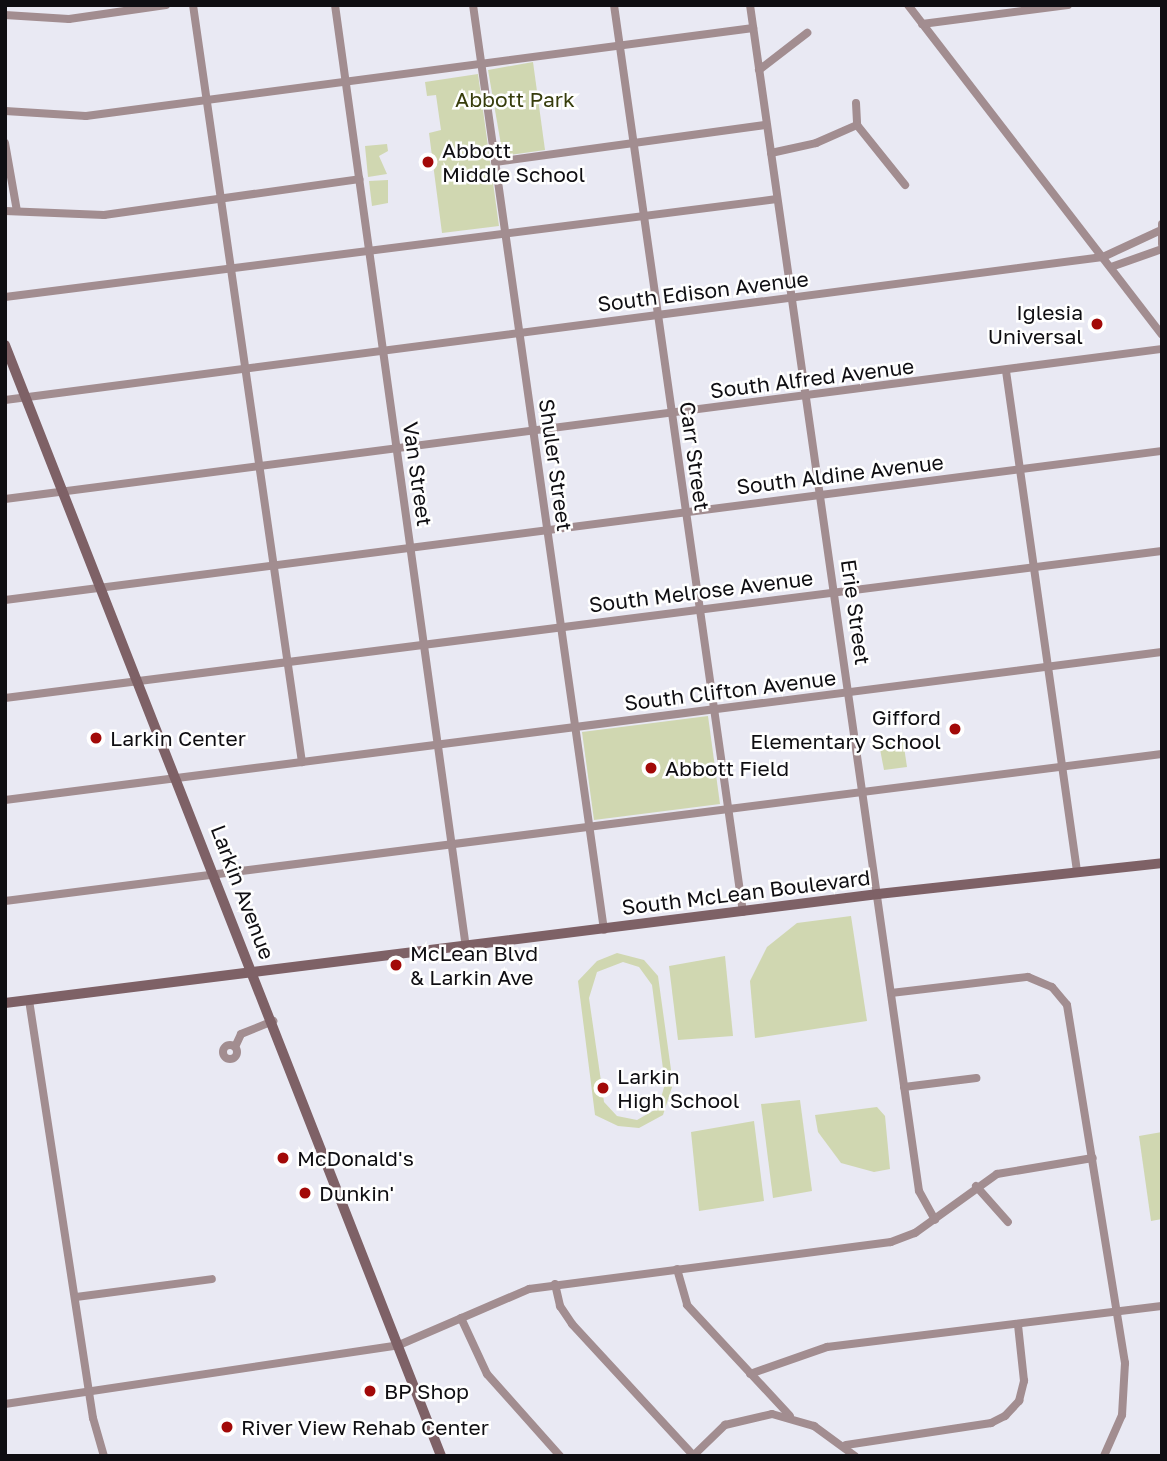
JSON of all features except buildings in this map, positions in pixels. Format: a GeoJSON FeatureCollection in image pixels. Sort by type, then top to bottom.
{"type":"FeatureCollection","features":[{"type":"Feature","properties":{"kind":"main road","name":"Larkin Avenue"},"geometry":{"type":"LineString","coordinates":[[5,345],[216,873],[440,1456]]}},
{"type":"Feature","properties":{"kind":"main road","name":"South McLean Boulevard"},"geometry":{"type":"LineString","coordinates":[[5,1003],[467,948],[877,894],[1162,863]]}},
{"type":"Feature","properties":{"kind":"street"},"geometry":{"type":"LineString","coordinates":[[5,15],[69,19],[166,5]]}},
{"type":"Feature","properties":{"kind":"street"},"geometry":{"type":"LineString","coordinates":[[193,5],[302,762]]}},
{"type":"Feature","properties":{"kind":"street","name":"Van Street"},"geometry":{"type":"LineString","coordinates":[[335,5],[467,948]]}},
{"type":"Feature","properties":{"kind":"street","name":"Shuler Street"},"geometry":{"type":"LineString","coordinates":[[473,5],[604,930]]}},
{"type":"Feature","properties":{"kind":"street","name":"Carr Street"},"geometry":{"type":"LineString","coordinates":[[614,5],[743,912]]}},
{"type":"Feature","properties":{"kind":"street","name":"Erie Street"},"geometry":{"type":"LineString","coordinates":[[750,5],[822,493],[919,1191],[935,1220]]}},
{"type":"Feature","properties":{"kind":"street"},"geometry":{"type":"LineString","coordinates":[[908,5],[1162,335]]}},
{"type":"Feature","properties":{"kind":"street"},"geometry":{"type":"LineString","coordinates":[[922,24],[1068,5]]}},
{"type":"Feature","properties":{"kind":"street"},"geometry":{"type":"LineString","coordinates":[[5,111],[86,116],[753,28]]}},
{"type":"Feature","properties":{"kind":"street"},"geometry":{"type":"LineString","coordinates":[[759,70],[807,33]]}},
{"type":"Feature","properties":{"kind":"street"},"geometry":{"type":"LineString","coordinates":[[856,103],[857,125],[905,185]]}},
{"type":"Feature","properties":{"kind":"street"},"geometry":{"type":"LineString","coordinates":[[495,162],[766,125]]}},
{"type":"Feature","properties":{"kind":"street"},"geometry":{"type":"LineString","coordinates":[[771,153],[816,143],[857,125]]}},
{"type":"Feature","properties":{"kind":"street"},"geometry":{"type":"LineString","coordinates":[[5,143],[17,211]]}},
{"type":"Feature","properties":{"kind":"street"},"geometry":{"type":"LineString","coordinates":[[5,211],[95,215],[359,179]]}},
{"type":"Feature","properties":{"kind":"street"},"geometry":{"type":"LineString","coordinates":[[5,297],[777,200]]}},
{"type":"Feature","properties":{"kind":"street","name":"South Edison Avenue"},"geometry":{"type":"LineString","coordinates":[[5,400],[1103,257],[1161,227],[1161,245],[1111,267]]}},
{"type":"Feature","properties":{"kind":"street","name":"South Alfred Avenue"},"geometry":{"type":"LineString","coordinates":[[5,499],[1162,349]]}},
{"type":"Feature","properties":{"kind":"street"},"geometry":{"type":"LineString","coordinates":[[1006,371],[1077,871]]}},
{"type":"Feature","properties":{"kind":"street","name":"South Aldine Avenue"},"geometry":{"type":"LineString","coordinates":[[5,600],[1162,451]]}},
{"type":"Feature","properties":{"kind":"street","name":"South Melrose Avenue"},"geometry":{"type":"LineString","coordinates":[[5,698],[1162,551]]}},
{"type":"Feature","properties":{"kind":"street","name":"South Clifton Avenue"},"geometry":{"type":"LineString","coordinates":[[5,800],[1162,652]]}},
{"type":"Feature","properties":{"kind":"street"},"geometry":{"type":"LineString","coordinates":[[5,901],[1162,754]]}},
{"type":"Feature","properties":{"kind":"street"},"geometry":{"type":"LineString","coordinates":[[891,993],[1028,977],[1061,994],[1074,1033],[1125,1363],[1124,1404],[1104,1456]]}},
{"type":"Feature","properties":{"kind":"street"},"geometry":{"type":"LineString","coordinates":[[29,1000],[90,1392],[104,1456]]}},
{"type":"Feature","properties":{"kind":"street"},"geometry":{"type":"LineString","coordinates":[[235,1047],[241,1034],[273,1021]]}},
{"type":"Feature","properties":{"kind":"street"},"geometry":{"type":"LineString","coordinates":[[904,1087],[976,1078]]}},
{"type":"Feature","properties":{"kind":"street"},"geometry":{"type":"LineString","coordinates":[[5,1404],[399,1345],[513,1293],[555,1284],[891,1242],[935,1220],[976,1186],[1008,1171],[1093,1158]]}},
{"type":"Feature","properties":{"kind":"street"},"geometry":{"type":"LineString","coordinates":[[976,1186],[1008,1222]]}},
{"type":"Feature","properties":{"kind":"street"},"geometry":{"type":"LineString","coordinates":[[677,1269],[687,1305],[750,1374],[790,1416],[846,1446],[855,1456]]}},
{"type":"Feature","properties":{"kind":"street"},"geometry":{"type":"LineString","coordinates":[[75,1297],[212,1279]]}},
{"type":"Feature","properties":{"kind":"street"},"geometry":{"type":"LineString","coordinates":[[555,1284],[560,1306],[572,1324],[693,1455],[709,1436],[734,1422],[766,1414],[790,1416]]}},
{"type":"Feature","properties":{"kind":"street"},"geometry":{"type":"LineString","coordinates":[[750,1374],[827,1347],[1162,1306]]}},
{"type":"Feature","properties":{"kind":"street"},"geometry":{"type":"LineString","coordinates":[[461,1318],[487,1374],[559,1456]]}},
{"type":"Feature","properties":{"kind":"street"},"geometry":{"type":"LineString","coordinates":[[846,1446],[991,1423],[1005,1416],[1019,1401],[1024,1381],[1018,1325]]}},
{"type":"Feature","properties":{"kind":"green space","name":"Abbott Park"},"geometry":{"type":"Polygon","coordinates":[[[533,62],[545,150],[503,156],[488,70],[533,62]]]}},
{"type":"Feature","properties":{"kind":"green space"},"geometry":{"type":"Polygon","coordinates":[[[478,74],[499,226],[442,233],[429,133],[441,130],[436,95],[427,96],[425,82],[478,74]]]}},
{"type":"Feature","properties":{"kind":"green space"},"geometry":{"type":"Polygon","coordinates":[[[387,144],[388,151],[379,156],[387,174],[368,177],[365,146],[387,144]]]}},
{"type":"Feature","properties":{"kind":"green space"},"geometry":{"type":"Polygon","coordinates":[[[388,180],[388,203],[372,206],[369,181],[388,180]]]}},
{"type":"Feature","properties":{"kind":"green space","name":"Abbott Field"},"geometry":{"type":"Polygon","coordinates":[[[708,716],[720,804],[594,820],[582,732],[708,716]]]}},
{"type":"Feature","properties":{"kind":"green space"},"geometry":{"type":"Polygon","coordinates":[[[903,740],[907,767],[884,770],[879,744],[903,740]]]}},
{"type":"Feature","properties":{"kind":"green space"},"geometry":{"type":"Polygon","coordinates":[[[851,916],[867,1021],[755,1038],[750,981],[767,947],[797,923],[851,916]]]}},
{"type":"Feature","properties":{"kind":"green space"},"geometry":{"type":"Polygon","coordinates":[[[617,953],[644,960],[658,976],[673,1084],[663,1115],[639,1128],[618,1126],[595,1115],[578,981],[597,961],[617,953]],[[623,962],[597,972],[589,998],[604,1102],[617,1116],[637,1120],[658,1108],[665,1084],[652,985],[639,967],[623,962]]]}},
{"type":"Feature","properties":{"kind":"green space"},"geometry":{"type":"Polygon","coordinates":[[[725,956],[733,1036],[678,1040],[669,966],[725,956]]]}},
{"type":"Feature","properties":{"kind":"green space"},"geometry":{"type":"Polygon","coordinates":[[[800,1100],[812,1191],[773,1198],[761,1104],[800,1100]]]}},
{"type":"Feature","properties":{"kind":"green space"},"geometry":{"type":"Polygon","coordinates":[[[877,1107],[885,1116],[890,1169],[874,1172],[841,1163],[818,1132],[815,1115],[877,1107]]]}},
{"type":"Feature","properties":{"kind":"green space"},"geometry":{"type":"Polygon","coordinates":[[[754,1121],[764,1201],[699,1211],[691,1132],[754,1121]]]}},
{"type":"Feature","properties":{"kind":"green space"},"geometry":{"type":"Polygon","coordinates":[[[1162,1132],[1162,1219],[1151,1221],[1139,1136],[1162,1132]]]}},
{"type":"Feature","properties":{"kind":"place","name":"Abbott Middle School"},"geometry":{"type":"Point","coordinates":[428,162]}},
{"type":"Feature","properties":{"kind":"place","name":"Iglesia Universal"},"geometry":{"type":"Point","coordinates":[1097,324]}},
{"type":"Feature","properties":{"kind":"place","name":"Gifford Elementary School"},"geometry":{"type":"Point","coordinates":[955,729]}},
{"type":"Feature","properties":{"kind":"place","name":"Larkin Center"},"geometry":{"type":"Point","coordinates":[96,738]}},
{"type":"Feature","properties":{"kind":"place","name":"Abbott Field"},"geometry":{"type":"Point","coordinates":[651,768]}},
{"type":"Feature","properties":{"kind":"place","name":"McLean Blvd & Larkin Ave"},"geometry":{"type":"Point","coordinates":[396,965]}},
{"type":"Feature","properties":{"kind":"place","name":"Larkin High School"},"geometry":{"type":"Point","coordinates":[603,1088]}},
{"type":"Feature","properties":{"kind":"place","name":"McDonald's"},"geometry":{"type":"Point","coordinates":[283,1158]}},
{"type":"Feature","properties":{"kind":"place","name":"Dunkin'"},"geometry":{"type":"Point","coordinates":[305,1193]}},
{"type":"Feature","properties":{"kind":"place","name":"BP Shop"},"geometry":{"type":"Point","coordinates":[370,1391]}},
{"type":"Feature","properties":{"kind":"place","name":"River View Rehab Center"},"geometry":{"type":"Point","coordinates":[227,1427]}}]}
